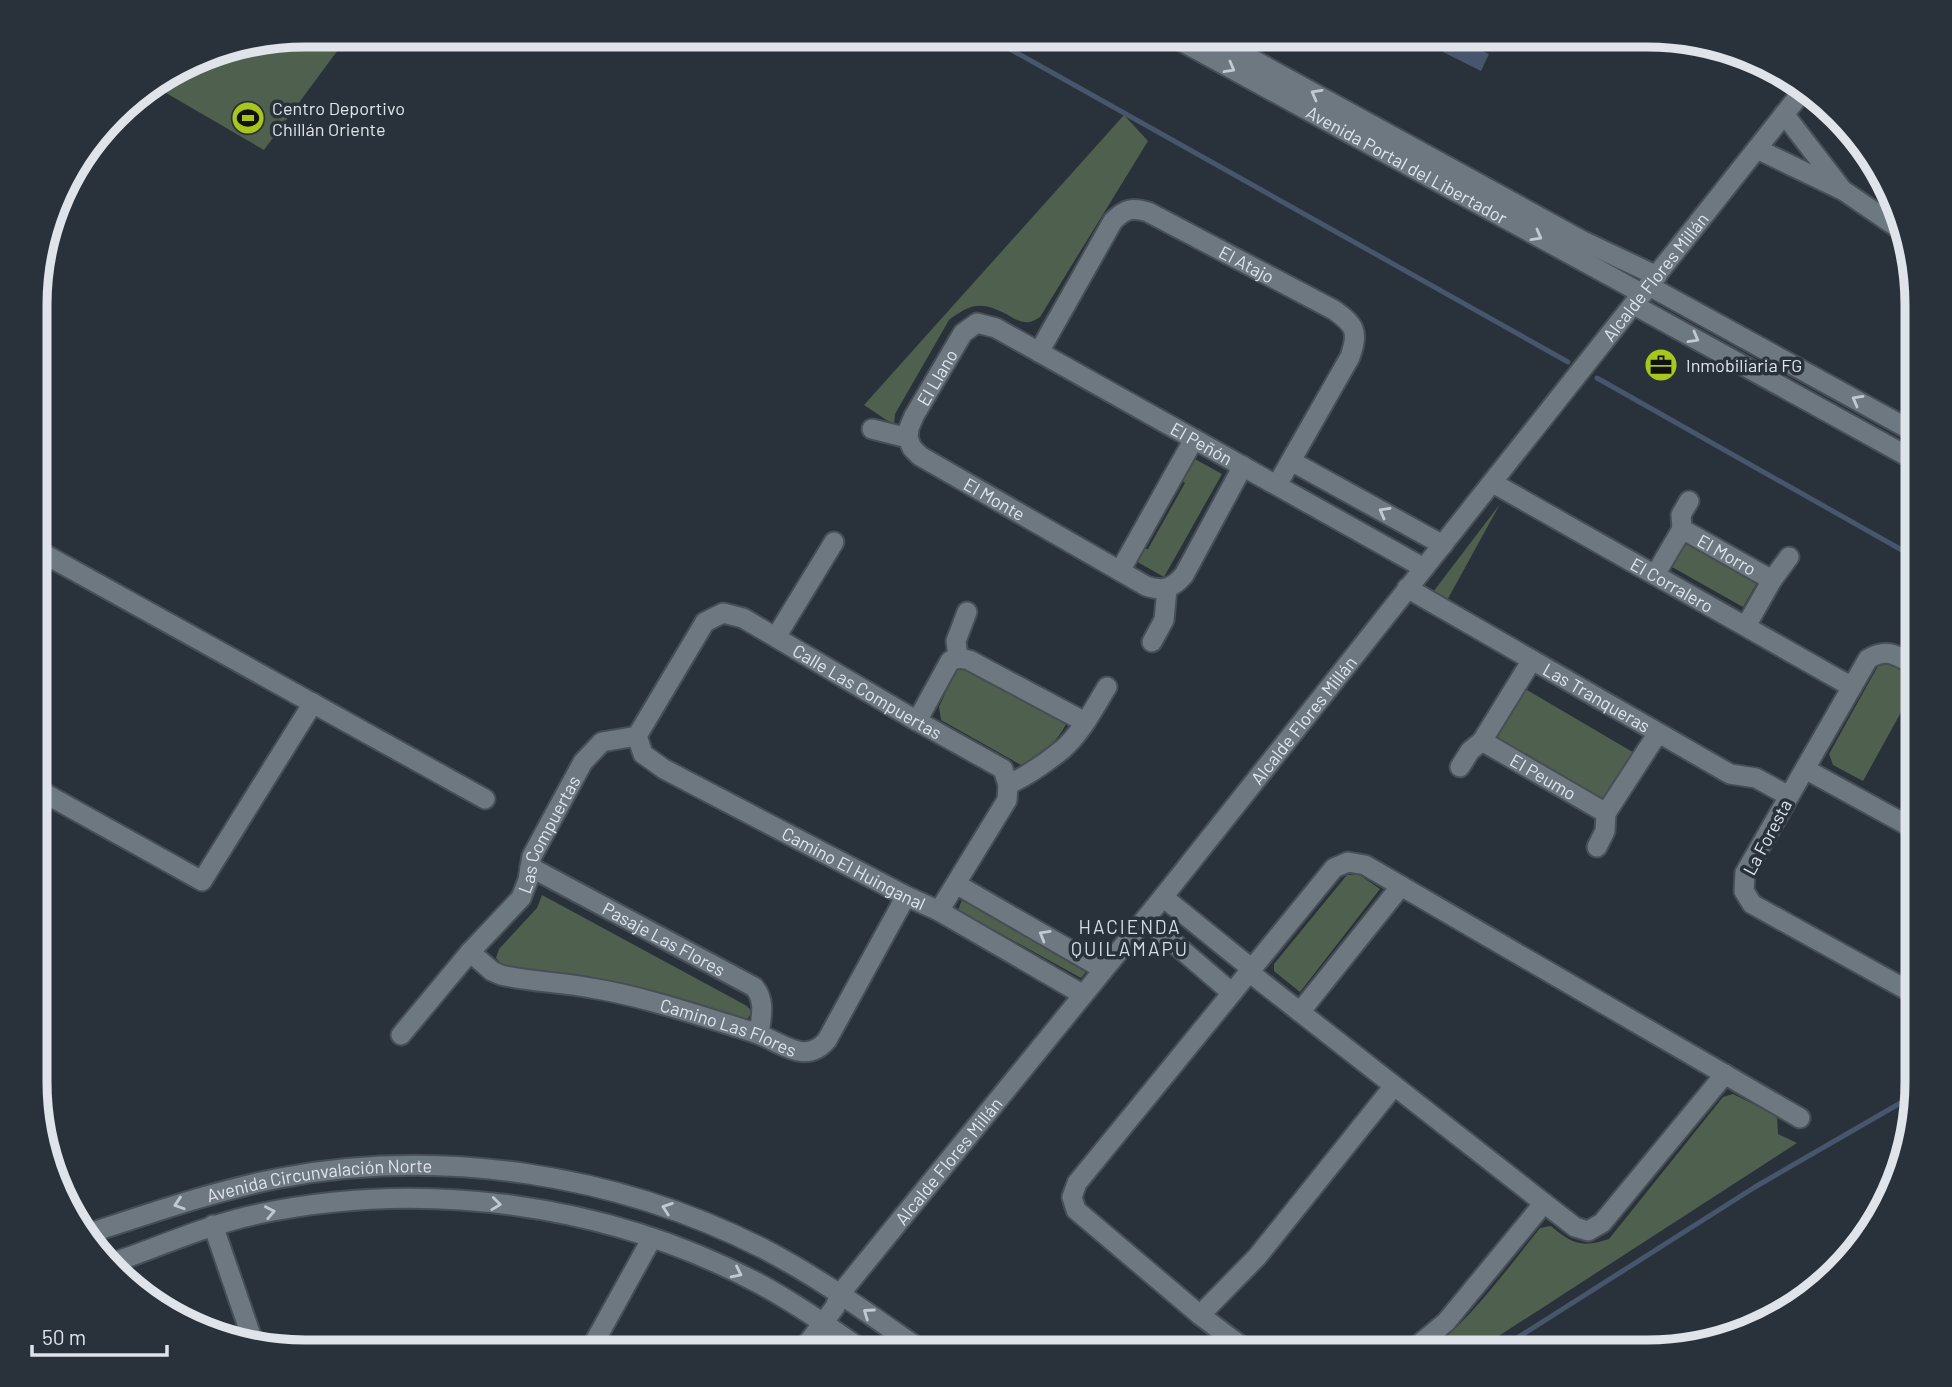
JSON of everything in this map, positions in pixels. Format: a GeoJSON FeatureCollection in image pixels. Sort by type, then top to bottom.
{"type":"FeatureCollection","features":[{"type":"Feature","properties":{"kind":"street","name":"Avenida Portal del Libertador"},"geometry":{"type":"LineString","coordinates":[[1192,47],[1905,427]]}},
{"type":"Feature","properties":{"kind":"street","name":"Avenida Portal del Libertador"},"geometry":{"type":"LineString","coordinates":[[1230,47],[1583,241],[1646,290],[1905,454]]}},
{"type":"Feature","properties":{"kind":"street","name":"Alcalde Flores Millán"},"geometry":{"type":"LineString","coordinates":[[811,1340],[835,1307],[840,1294],[1146,919],[1798,97]]}},
{"type":"Feature","properties":{"kind":"street"},"geometry":{"type":"LineString","coordinates":[[1784,114],[1844,191]]}},
{"type":"Feature","properties":{"kind":"street"},"geometry":{"type":"LineString","coordinates":[[1757,149],[1844,191],[1891,223]]}},
{"type":"Feature","properties":{"kind":"street","name":"El Atajo"},"geometry":{"type":"LineString","coordinates":[[1039,352],[1113,221],[1128,209],[1137,208],[1148,212],[1334,310],[1347,320],[1355,331],[1355,344],[1277,485]]}},
{"type":"Feature","properties":{"kind":"street","name":"El Peñón"},"geometry":{"type":"LineString","coordinates":[[977,323],[996,328],[1424,568]]}},
{"type":"Feature","properties":{"kind":"street","name":"El Llano"},"geometry":{"type":"LineString","coordinates":[[908,438],[914,416],[963,333],[977,323]]}},
{"type":"Feature","properties":{"kind":"street"},"geometry":{"type":"LineString","coordinates":[[872,429],[908,438]]}},
{"type":"Feature","properties":{"kind":"street","name":"El Monte"},"geometry":{"type":"LineString","coordinates":[[908,438],[912,448],[920,456],[1146,586],[1167,589]]}},
{"type":"Feature","properties":{"kind":"street"},"geometry":{"type":"LineString","coordinates":[[1120,571],[1194,439]]}},
{"type":"Feature","properties":{"kind":"street"},"geometry":{"type":"LineString","coordinates":[[1292,461],[1443,545]]}},
{"type":"Feature","properties":{"kind":"street"},"geometry":{"type":"LineString","coordinates":[[1152,642],[1164,620],[1167,589],[1184,575],[1242,466]]}},
{"type":"Feature","properties":{"kind":"street","name":"El Corralero"},"geometry":{"type":"LineString","coordinates":[[1493,483],[1852,687]]}},
{"type":"Feature","properties":{"kind":"street","name":"El Morro"},"geometry":{"type":"LineString","coordinates":[[1655,575],[1682,529],[1681,515],[1689,502]]}},
{"type":"Feature","properties":{"kind":"street","name":"El Morro"},"geometry":{"type":"LineString","coordinates":[[1682,529],[1772,580]]}},
{"type":"Feature","properties":{"kind":"street"},"geometry":{"type":"LineString","coordinates":[[776,637],[834,542]]}},
{"type":"Feature","properties":{"kind":"street"},"geometry":{"type":"LineString","coordinates":[[47,556],[485,799]]}},
{"type":"Feature","properties":{"kind":"street","name":"El Morro"},"geometry":{"type":"LineString","coordinates":[[1746,626],[1772,580],[1789,557]]}},
{"type":"Feature","properties":{"kind":"street","name":"Las Tranqueras"},"geometry":{"type":"LineString","coordinates":[[1407,588],[1730,775],[1756,778],[1789,796]]}},
{"type":"Feature","properties":{"kind":"street"},"geometry":{"type":"LineString","coordinates":[[958,658],[957,641],[967,612]]}},
{"type":"Feature","properties":{"kind":"street","name":"Calle Las Compuertas"},"geometry":{"type":"LineString","coordinates":[[637,736],[705,622],[723,613],[743,618],[1003,769],[1009,785]]}},
{"type":"Feature","properties":{"kind":"street","name":"La Foresta"},"geometry":{"type":"LineString","coordinates":[[1905,660],[1893,653],[1881,652],[1868,659],[1745,873],[1744,891],[1752,904],[1905,989]]}},
{"type":"Feature","properties":{"kind":"street"},"geometry":{"type":"LineString","coordinates":[[917,721],[950,661],[958,658],[969,660],[1085,722]]}},
{"type":"Feature","properties":{"kind":"street"},"geometry":{"type":"LineString","coordinates":[[1460,767],[1470,751],[1482,741],[1532,660]]}},
{"type":"Feature","properties":{"kind":"street"},"geometry":{"type":"LineString","coordinates":[[939,911],[1007,800],[1009,785],[1028,775],[1064,748],[1085,722],[1107,687]]}},
{"type":"Feature","properties":{"kind":"street"},"geometry":{"type":"LineString","coordinates":[[47,795],[202,881],[313,703]]}},
{"type":"Feature","properties":{"kind":"street"},"geometry":{"type":"LineString","coordinates":[[1597,847],[1605,831],[1606,813],[1658,733]]}},
{"type":"Feature","properties":{"kind":"street","name":"Las Compuertas"},"geometry":{"type":"LineString","coordinates":[[401,1035],[470,952],[521,898],[526,888],[532,856],[583,762],[602,742],[637,736]]}},
{"type":"Feature","properties":{"kind":"street","name":"Camino El Huinganal"},"geometry":{"type":"LineString","coordinates":[[637,736],[643,754],[664,769],[939,911],[1082,995]]}},
{"type":"Feature","properties":{"kind":"street","name":"El Peumo"},"geometry":{"type":"LineString","coordinates":[[1482,741],[1606,813]]}},
{"type":"Feature","properties":{"kind":"street"},"geometry":{"type":"LineString","coordinates":[[1805,769],[1905,824]]}},
{"type":"Feature","properties":{"kind":"street"},"geometry":{"type":"LineString","coordinates":[[1233,1340],[1076,1210],[1072,1197],[1077,1183],[1334,868],[1348,862],[1365,865],[1800,1118]]}},
{"type":"Feature","properties":{"kind":"street","name":"Pasaje Las Flores"},"geometry":{"type":"LineString","coordinates":[[530,867],[754,987],[760,993],[762,1002],[759,1034]]}},
{"type":"Feature","properties":{"kind":"street"},"geometry":{"type":"LineString","coordinates":[[956,884],[1103,969]]}},
{"type":"Feature","properties":{"kind":"street"},"geometry":{"type":"LineString","coordinates":[[1300,1012],[1401,886]]}},
{"type":"Feature","properties":{"kind":"street","name":"Camino Las Flores"},"geometry":{"type":"LineString","coordinates":[[470,952],[492,971],[501,975],[593,988],[641,999],[759,1034],[797,1051],[814,1051],[822,1047],[827,1040],[906,896]]}},
{"type":"Feature","properties":{"kind":"street"},"geometry":{"type":"LineString","coordinates":[[1163,897],[1300,1012],[1575,1227],[1588,1231],[1602,1223],[1724,1074]]}},
{"type":"Feature","properties":{"kind":"street"},"geometry":{"type":"LineString","coordinates":[[1146,919],[1232,993]]}},
{"type":"Feature","properties":{"kind":"street"},"geometry":{"type":"LineString","coordinates":[[1200,1315],[1257,1257],[1394,1086]]}},
{"type":"Feature","properties":{"kind":"street","name":"Avenida Circunvalación Norte"},"geometry":{"type":"LineString","coordinates":[[95,1231],[236,1187],[327,1171],[396,1166],[510,1171],[555,1178],[683,1213],[764,1249],[840,1294],[907,1340]]}},
{"type":"Feature","properties":{"kind":"street"},"geometry":{"type":"LineString","coordinates":[[555,1178],[561,1192],[557,1214]]}},
{"type":"Feature","properties":{"kind":"street","name":"Avenida Circunvalación Norte"},"geometry":{"type":"LineString","coordinates":[[119,1260],[213,1225],[298,1206],[385,1198],[472,1201],[514,1206],[620,1228],[688,1251],[758,1283],[847,1340]]}},
{"type":"Feature","properties":{"kind":"street"},"geometry":{"type":"LineString","coordinates":[[1424,1340],[1446,1322],[1544,1203]]}},
{"type":"Feature","properties":{"kind":"street"},"geometry":{"type":"LineString","coordinates":[[213,1225],[251,1334]]}},
{"type":"Feature","properties":{"kind":"street"},"geometry":{"type":"LineString","coordinates":[[596,1340],[652,1238]]}},
{"type":"Feature","properties":{"kind":"green space","name":"Centro Deportivo Chillán Oriente"},"geometry":{"type":"Polygon","coordinates":[[[340,47],[264,150],[162,91],[207,67],[255,52],[340,47]]]}},
{"type":"Feature","properties":{"kind":"green space"},"geometry":{"type":"Polygon","coordinates":[[[1124,115],[1148,141],[1040,317],[1024,322],[984,306],[964,310],[949,320],[895,414],[894,425],[864,405],[1124,115]]]}},
{"type":"Feature","properties":{"kind":"green space"},"geometry":{"type":"Polygon","coordinates":[[[1193,458],[1222,474],[1164,577],[1134,560],[1141,549],[1148,549],[1185,483],[1181,480],[1193,458]]]}},
{"type":"Feature","properties":{"kind":"green space"},"geometry":{"type":"Polygon","coordinates":[[[1500,504],[1445,604],[1430,596],[1500,504]]]}},
{"type":"Feature","properties":{"kind":"green space"},"geometry":{"type":"Polygon","coordinates":[[[1687,541],[1758,581],[1743,607],[1672,567],[1687,541]]]}},
{"type":"Feature","properties":{"kind":"green space"},"geometry":{"type":"Polygon","coordinates":[[[1890,664],[1905,673],[1905,705],[1863,781],[1833,765],[1829,754],[1878,666],[1890,664]]]}},
{"type":"Feature","properties":{"kind":"green space"},"geometry":{"type":"Polygon","coordinates":[[[956,670],[970,670],[1066,724],[1047,748],[1021,765],[941,720],[939,707],[956,670]]]}},
{"type":"Feature","properties":{"kind":"green space"},"geometry":{"type":"Polygon","coordinates":[[[1520,686],[1636,754],[1605,807],[1489,739],[1520,686]]]}},
{"type":"Feature","properties":{"kind":"green space"},"geometry":{"type":"Polygon","coordinates":[[[1358,874],[1380,889],[1300,992],[1274,971],[1274,964],[1347,875],[1358,874]]]}},
{"type":"Feature","properties":{"kind":"green space"},"geometry":{"type":"Polygon","coordinates":[[[542,895],[747,1006],[752,1012],[746,1021],[502,965],[496,958],[499,949],[537,908],[542,895]]]}},
{"type":"Feature","properties":{"kind":"green space"},"geometry":{"type":"Polygon","coordinates":[[[962,900],[1086,972],[1081,978],[958,910],[962,900]]]}},
{"type":"Feature","properties":{"kind":"green space"},"geometry":{"type":"Polygon","coordinates":[[[1733,1094],[1777,1116],[1778,1134],[1797,1143],[1493,1340],[1443,1340],[1474,1309],[1540,1228],[1551,1226],[1565,1237],[1584,1244],[1609,1239],[1723,1097],[1733,1094]]]}},
{"type":"Feature","properties":{"kind":"water"},"geometry":{"type":"Polygon","coordinates":[[[1446,47],[1475,47],[1489,54],[1481,71],[1443,52],[1446,47]]]}},
{"type":"Feature","properties":{"kind":"waterway"},"geometry":{"type":"LineString","coordinates":[[1006,47],[1568,362]]}},
{"type":"Feature","properties":{"kind":"waterway"},"geometry":{"type":"LineString","coordinates":[[1597,378],[1905,552]]}},
{"type":"Feature","properties":{"kind":"waterway"},"geometry":{"type":"LineString","coordinates":[[1514,1340],[1755,1187],[1904,1101]]}},
{"type":"Feature","properties":{"kind":"place","name":"Centro Deportivo Chillán Oriente"},"geometry":{"type":"Point","coordinates":[248,118]}},
{"type":"Feature","properties":{"kind":"place","name":"Inmobiliaria FG"},"geometry":{"type":"Point","coordinates":[1661,365]}},
{"type":"Feature","properties":{"kind":"district","name":"HACIENDA QUILAMAPU"},"geometry":{"type":"Point","coordinates":[1130,937]}}]}
